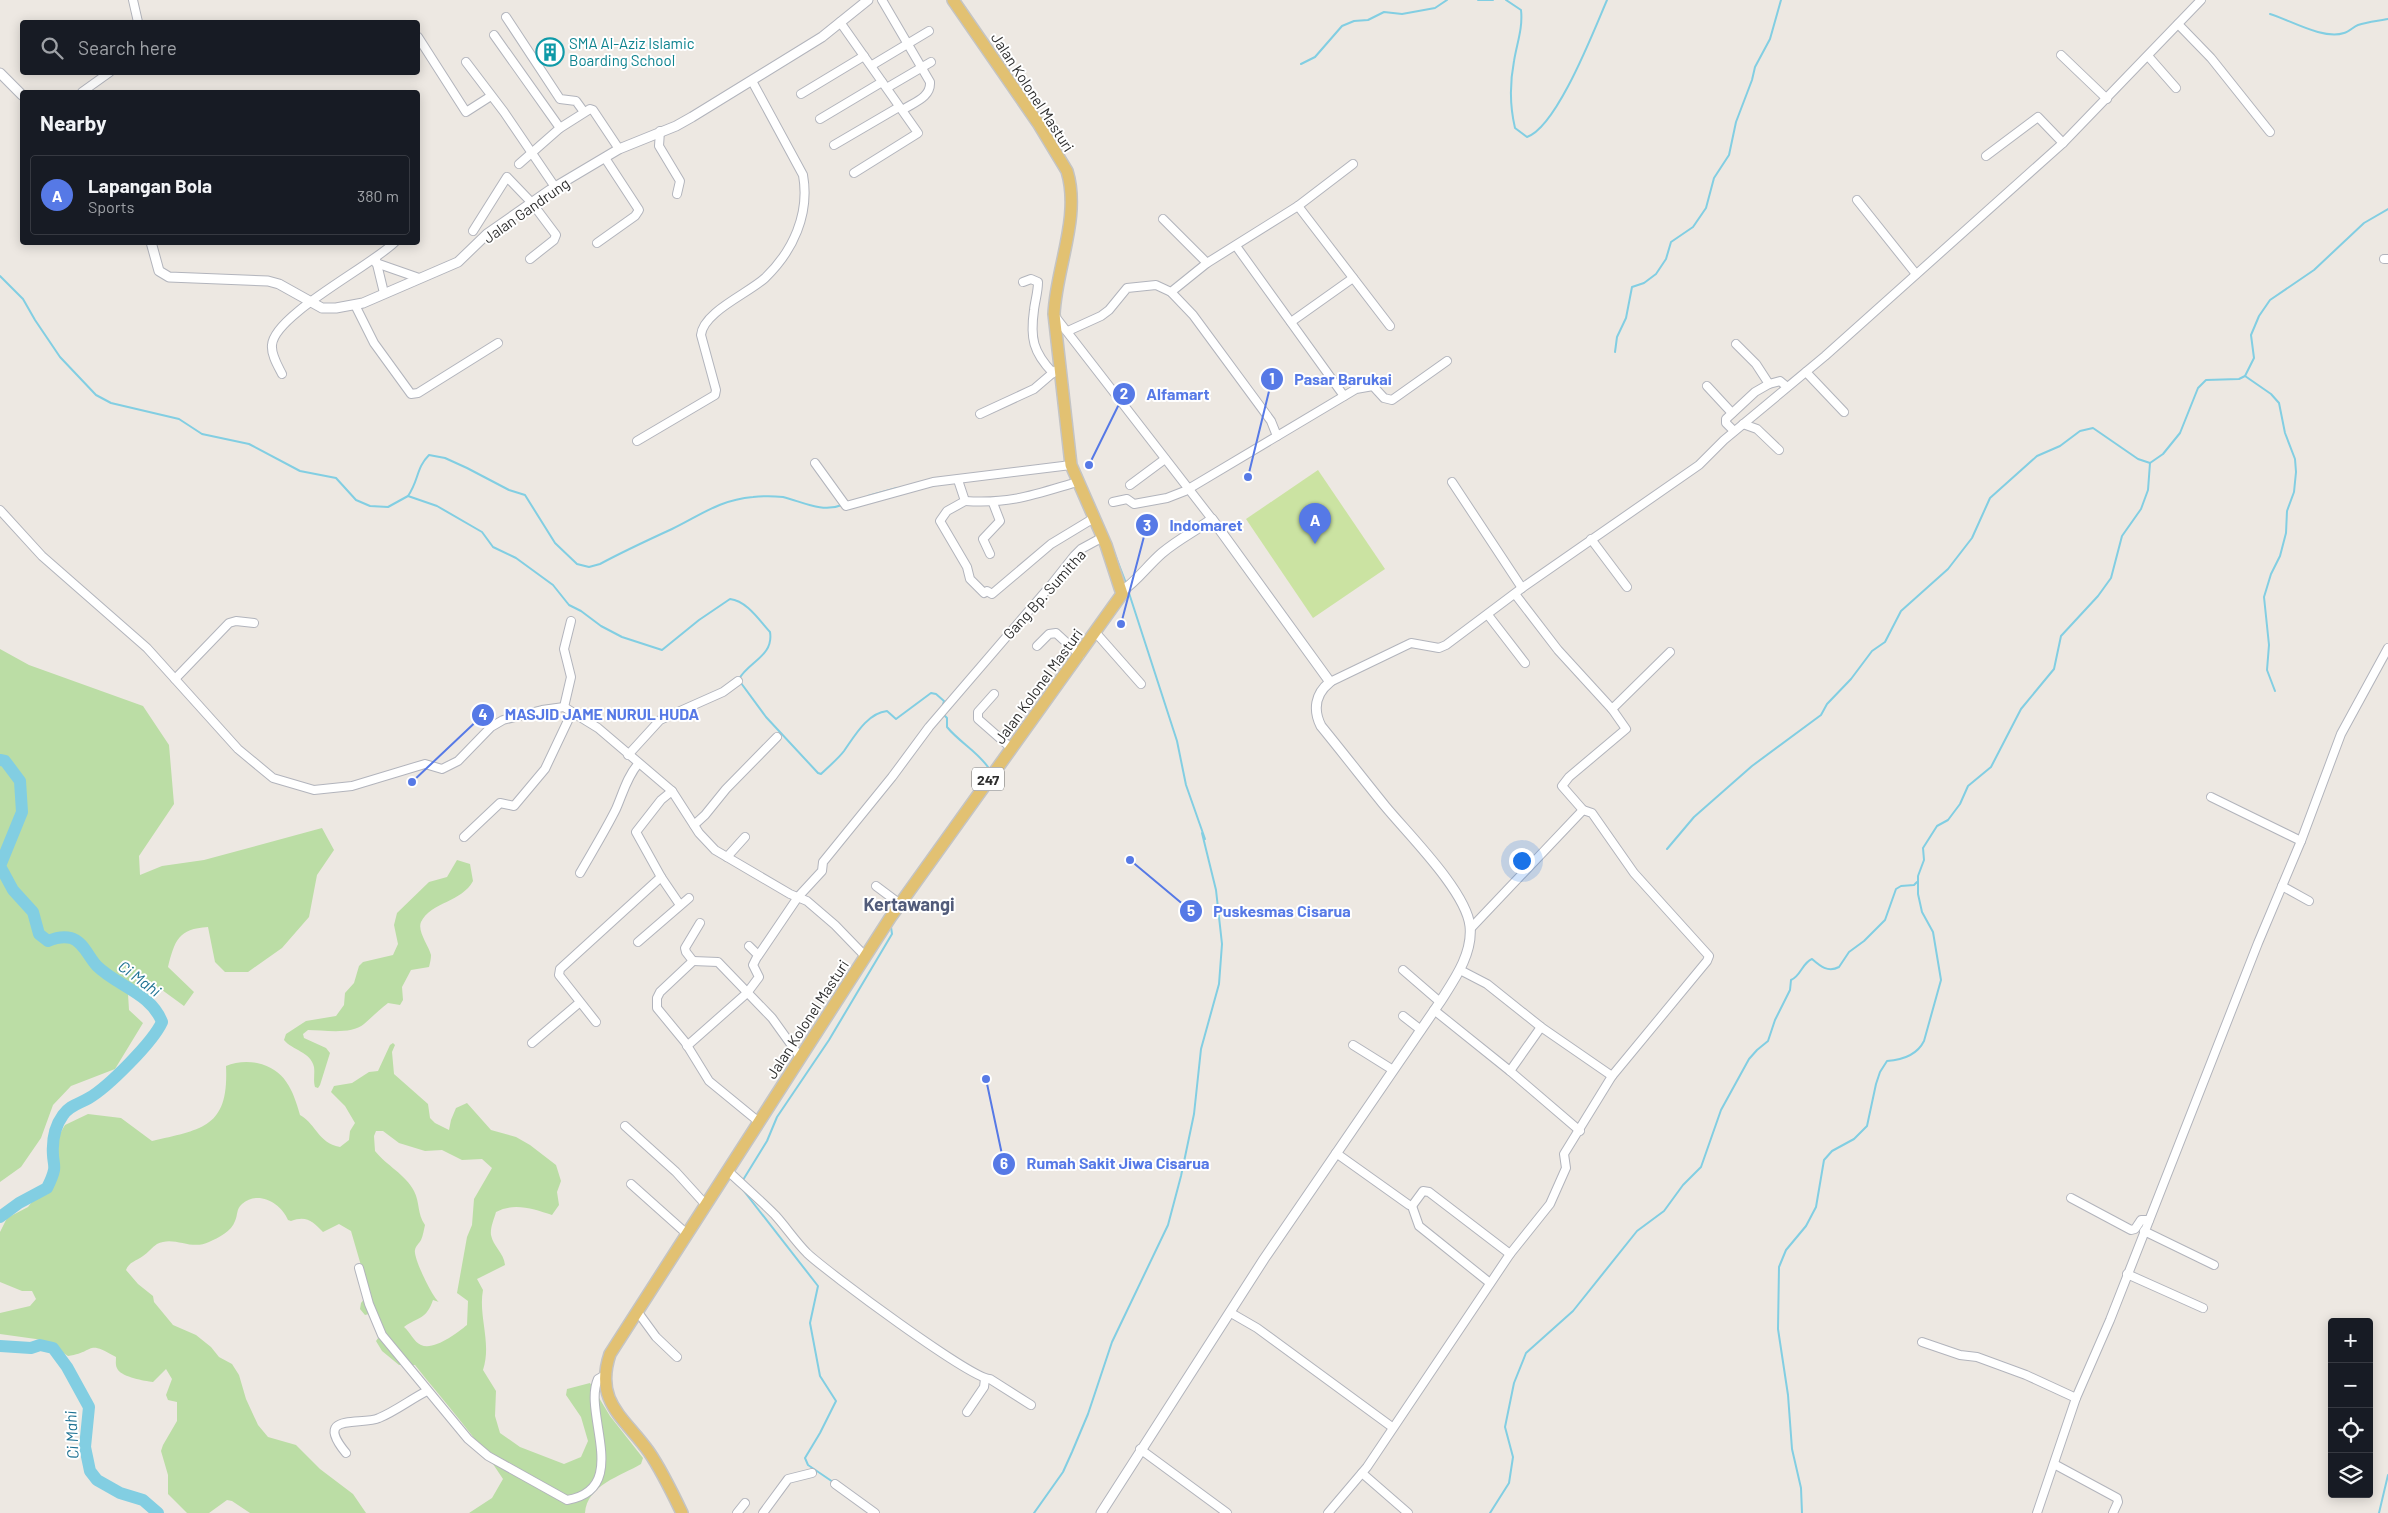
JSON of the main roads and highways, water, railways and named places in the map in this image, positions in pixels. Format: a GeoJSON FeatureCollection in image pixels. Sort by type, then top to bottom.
{"type":"FeatureCollection","features":[{"type":"Feature","properties":{"kind":"main road","name":"Jalan Kolonel Masturi"},"geometry":{"type":"LineString","coordinates":[[682,1513],[664,1474],[648,1450],[614,1411],[607,1396],[605,1375],[610,1354],[900,904],[1126,589],[1071,465],[1056,369],[1055,293],[1072,191],[1067,171],[1038,122],[953,0]]}},
{"type":"Feature","properties":{"kind":"waterway"},"geometry":{"type":"LineString","coordinates":[[1301,64],[1315,57],[1342,26],[1354,21],[1368,20],[1384,12],[1402,14],[1435,8],[1447,0]]}},
{"type":"Feature","properties":{"kind":"waterway"},"geometry":{"type":"LineString","coordinates":[[1478,0],[1493,0]]}},
{"type":"Feature","properties":{"kind":"waterway"},"geometry":{"type":"LineString","coordinates":[[1506,0],[1521,10],[1520,29],[1512,77],[1511,103],[1515,128],[1527,137],[1539,129],[1562,97],[1584,54],[1607,0]]}},
{"type":"Feature","properties":{"kind":"waterway"},"geometry":{"type":"LineString","coordinates":[[1615,352],[1617,337],[1626,318],[1632,287],[1644,283],[1656,274],[1666,259],[1671,242],[1693,227],[1706,208],[1714,178],[1729,155],[1736,122],[1755,67],[1770,39],[1781,0]]}},
{"type":"Feature","properties":{"kind":"waterway"},"geometry":{"type":"LineString","coordinates":[[2270,14],[2326,34],[2346,32],[2361,24],[2388,19]]}},
{"type":"Feature","properties":{"kind":"waterway"},"geometry":{"type":"LineString","coordinates":[[1802,1513],[1801,1488],[1792,1449],[1788,1395],[1778,1329],[1779,1267],[1786,1250],[1806,1226],[1816,1207],[1824,1160],[1832,1151],[1854,1139],[1867,1126],[1876,1084],[1880,1072],[1887,1061],[1908,1056],[1917,1050],[1924,1041],[1941,980],[1933,932],[1922,912],[1918,894],[1918,876],[1924,860],[1923,848],[1937,826],[1948,820],[1960,804],[1968,786],[1991,767],[2021,709],[2054,669],[2061,636],[2098,596],[2111,578],[2122,536],[2141,509],[2148,490],[2150,463],[2163,454],[2180,433],[2198,388],[2206,380],[2239,379],[2245,376],[2254,358],[2251,335],[2259,316],[2270,300],[2314,270],[2364,223],[2388,209]]}},
{"type":"Feature","properties":{"kind":"waterway"},"geometry":{"type":"LineString","coordinates":[[0,276],[23,299],[60,357],[96,395],[111,403],[179,419],[202,434],[249,444],[300,471],[336,478],[356,500],[370,506],[388,507],[408,496],[437,506],[482,532],[493,547],[516,558],[553,585],[569,605],[622,637],[662,650],[699,620],[730,599],[742,603],[770,632],[770,640],[764,653],[739,679]]}},
{"type":"Feature","properties":{"kind":"waterway"},"geometry":{"type":"LineString","coordinates":[[2245,376],[2271,394],[2279,403],[2285,433],[2295,459],[2294,492],[2287,511],[2286,533],[2280,556],[2271,574],[2264,597],[2269,645],[2267,670],[2275,691]]}},
{"type":"Feature","properties":{"kind":"waterway"},"geometry":{"type":"LineString","coordinates":[[1667,849],[1694,817],[1752,766],[1821,715],[1827,704],[1851,679],[1872,651],[1885,642],[1901,611],[1948,569],[1972,538],[1990,498],[2037,456],[2060,446],[2080,431],[2093,428],[2138,459],[2150,463]]}},
{"type":"Feature","properties":{"kind":"waterway"},"geometry":{"type":"LineString","coordinates":[[408,496],[422,465],[429,455],[445,458],[509,490],[525,495],[555,543],[577,564],[589,567],[600,564],[730,501],[772,496],[827,508],[842,505]]}},
{"type":"Feature","properties":{"kind":"waterway"},"geometry":{"type":"LineString","coordinates":[[1079,470],[1083,479]]}},
{"type":"Feature","properties":{"kind":"waterway"},"geometry":{"type":"LineString","coordinates":[[868,496],[897,488]]}},
{"type":"Feature","properties":{"kind":"waterway"},"geometry":{"type":"LineString","coordinates":[[1114,552],[1126,583]]}},
{"type":"Feature","properties":{"kind":"waterway"},"geometry":{"type":"LineString","coordinates":[[1034,1513],[1063,1472],[1088,1414],[1112,1342],[1168,1225],[1194,1114],[1201,1049],[1219,984],[1222,944],[1216,890],[1202,833],[1205,839],[1186,785],[1177,741],[1128,590]]}},
{"type":"Feature","properties":{"kind":"waterway"},"geometry":{"type":"LineString","coordinates":[[741,683],[766,717],[821,774],[842,754],[862,726],[873,716],[887,711],[896,719],[931,693],[936,694],[944,701],[942,708]]}},
{"type":"Feature","properties":{"kind":"waterway"},"geometry":{"type":"LineString","coordinates":[[944,715],[947,718],[947,727],[990,770]]}},
{"type":"Feature","properties":{"kind":"waterway","name":"Ci Mahi"},"geometry":{"type":"LineString","coordinates":[[0,760],[5,761],[20,781],[22,812],[0,866],[13,890],[33,912],[39,934],[48,941],[62,937],[75,940],[105,973],[150,1004],[162,1022],[140,1052],[118,1074],[89,1098],[72,1107],[63,1115],[55,1134],[53,1150],[54,1170],[47,1188],[19,1203],[0,1217]]}},
{"type":"Feature","properties":{"kind":"waterway"},"geometry":{"type":"LineString","coordinates":[[1490,1513],[1509,1483],[1513,1457],[1505,1427],[1514,1383],[1526,1353],[1573,1311],[1637,1231],[1664,1211],[1683,1185],[1701,1167],[1721,1110],[1749,1059],[1768,1041],[1775,1020],[1790,990],[1791,980],[1812,959],[1828,969],[1839,967],[1849,952],[1864,941],[1885,920],[1896,889],[1901,886],[1914,885],[1917,882]]}},
{"type":"Feature","properties":{"kind":"waterway"},"geometry":{"type":"LineString","coordinates":[[743,1180],[767,1141],[777,1117],[829,1040],[892,934],[891,927]]}},
{"type":"Feature","properties":{"kind":"waterway"},"geometry":{"type":"LineString","coordinates":[[740,1186],[818,1286],[810,1323],[820,1376],[836,1401],[805,1458],[808,1465],[833,1482]]}},
{"type":"Feature","properties":{"kind":"waterway","name":"Ci Mahi"},"geometry":{"type":"LineString","coordinates":[[0,1346],[31,1348],[40,1345],[53,1348],[67,1367],[89,1407],[85,1447],[90,1471],[97,1480],[120,1493],[143,1500],[158,1513]]}},
{"type":"Feature","properties":{"kind":"waterway"},"geometry":{"type":"LineString","coordinates":[[2379,1513],[2388,1475]]}},
{"type":"Feature","properties":{"kind":"place","name":"SMA Al-Aziz Islamic Boarding School"},"geometry":{"type":"Point","coordinates":[550,52]}},
{"type":"Feature","properties":{"kind":"place","name":"Alfamart"},"geometry":{"type":"Point","coordinates":[1089,465]}},
{"type":"Feature","properties":{"kind":"place","name":"Pasar Barukai"},"geometry":{"type":"Point","coordinates":[1248,477]}},
{"type":"Feature","properties":{"kind":"place","name":"Lapangan Bola"},"geometry":{"type":"Point","coordinates":[1315,544]}},
{"type":"Feature","properties":{"kind":"place","name":"Indomaret"},"geometry":{"type":"Point","coordinates":[1121,624]}},
{"type":"Feature","properties":{"kind":"place","name":"MASJID JAME NURUL HUDA"},"geometry":{"type":"Point","coordinates":[412,782]}},
{"type":"Feature","properties":{"kind":"place","name":"Puskesmas Cisarua"},"geometry":{"type":"Point","coordinates":[1130,860]}},
{"type":"Feature","properties":{"kind":"place","name":"Rumah Sakit Jiwa Cisarua"},"geometry":{"type":"Point","coordinates":[986,1079]}},
{"type":"Feature","properties":{"kind":"district","name":"Kertawangi"},"geometry":{"type":"Point","coordinates":[909,904]}}]}
